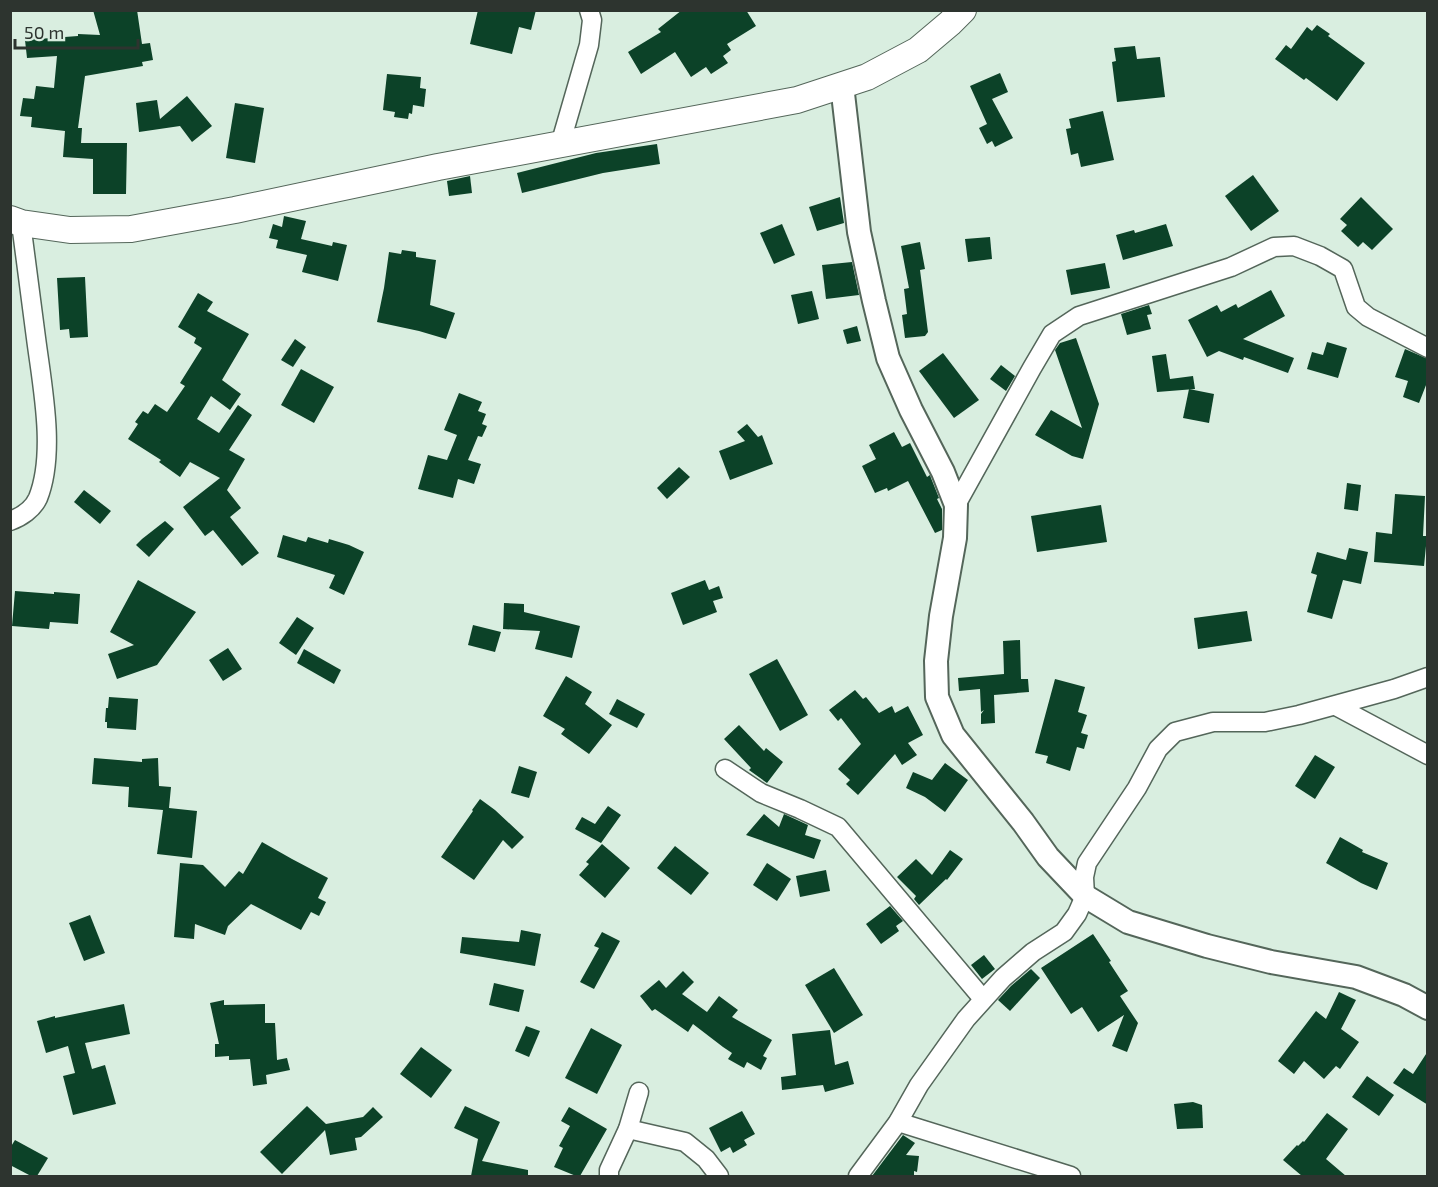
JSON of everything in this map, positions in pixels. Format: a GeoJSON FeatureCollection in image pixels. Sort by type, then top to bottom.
{"type":"FeatureCollection","features":[{"type":"Feature","properties":{"kind":"main road"},"geometry":{"type":"LineString","coordinates":[[16,221],[70,230],[131,229],[235,210],[438,167],[797,100],[867,77],[918,50],[963,10]]}},
{"type":"Feature","properties":{"kind":"street"},"geometry":{"type":"LineString","coordinates":[[560,145],[589,45],[592,20],[589,10]]}},
{"type":"Feature","properties":{"kind":"street"},"geometry":{"type":"LineString","coordinates":[[842,85],[859,232],[888,358],[911,410],[943,472],[956,505],[955,538],[941,616],[936,662],[937,697],[953,735],[1048,857],[1085,896],[1128,922],[1207,946],[1271,962],[1356,977],[1404,995],[1428,1008]]}},
{"type":"Feature","properties":{"kind":"street"},"geometry":{"type":"LineString","coordinates":[[10,521],[22,516],[37,501],[44,477],[47,432],[45,399],[16,221]]}},
{"type":"Feature","properties":{"kind":"street"},"geometry":{"type":"LineString","coordinates":[[956,505],[1052,334],[1079,316],[1231,267],[1275,248],[1293,246],[1320,256],[1342,269],[1356,307],[1368,317],[1428,348]]}},
{"type":"Feature","properties":{"kind":"street"},"geometry":{"type":"LineString","coordinates":[[858,1176],[898,1122],[919,1085],[966,1019],[1003,978],[1033,952],[1064,932],[1077,914],[1085,896],[1084,877],[1088,863],[1166,739],[1175,732],[1213,723],[1265,722],[1336,706],[1428,677]]}},
{"type":"Feature","properties":{"kind":"street"},"geometry":{"type":"LineString","coordinates":[[1336,706],[1428,755]]}},
{"type":"Feature","properties":{"kind":"street"},"geometry":{"type":"LineString","coordinates":[[725,769],[760,793],[838,827],[983,999]]}},
{"type":"Feature","properties":{"kind":"street"},"geometry":{"type":"LineString","coordinates":[[609,1176],[609,1170],[628,1130],[639,1092]]}},
{"type":"Feature","properties":{"kind":"street"},"geometry":{"type":"LineString","coordinates":[[898,1122],[1071,1176]]}},
{"type":"Feature","properties":{"kind":"street"},"geometry":{"type":"LineString","coordinates":[[628,1130],[685,1142],[706,1158],[719,1176]]}},
{"type":"Feature","properties":{"kind":"building"},"geometry":{"type":"Polygon","coordinates":[[[93,10],[137,10],[142,44],[150,43],[153,60],[142,62],[143,66],[85,76],[78,128],[82,128],[81,143],[127,143],[126,194],[93,194],[93,159],[63,157],[65,131],[31,127],[32,117],[20,116],[23,98],[34,99],[36,86],[54,88],[57,56],[27,58],[25,40],[78,36],[78,34],[100,35],[93,10]]]}},
{"type":"Feature","properties":{"kind":"building"},"geometry":{"type":"Polygon","coordinates":[[[478,10],[536,10],[531,30],[519,27],[512,54],[470,44],[478,10]]]}},
{"type":"Feature","properties":{"kind":"building"},"geometry":{"type":"Polygon","coordinates":[[[682,10],[746,10],[756,26],[727,44],[731,50],[723,56],[728,63],[711,74],[706,67],[691,77],[675,52],[641,74],[628,52],[661,32],[658,29],[682,10]]]}},
{"type":"Feature","properties":{"kind":"building"},"geometry":{"type":"Polygon","coordinates":[[[1317,25],[1365,63],[1337,101],[1275,59],[1286,45],[1291,49],[1307,27],[1312,31],[1317,25]]]}},
{"type":"Feature","properties":{"kind":"building"},"geometry":{"type":"Polygon","coordinates":[[[1135,46],[1137,59],[1160,57],[1165,97],[1117,102],[1112,62],[1116,61],[1114,48],[1135,46]]]}},
{"type":"Feature","properties":{"kind":"building"},"geometry":{"type":"Polygon","coordinates":[[[1000,73],[1008,92],[992,99],[1013,138],[995,147],[992,141],[987,144],[979,128],[987,124],[970,86],[1000,73]]]}},
{"type":"Feature","properties":{"kind":"building"},"geometry":{"type":"Polygon","coordinates":[[[387,74],[421,77],[420,88],[426,89],[424,107],[413,105],[412,114],[409,113],[408,119],[394,117],[395,112],[383,110],[387,74]]]}},
{"type":"Feature","properties":{"kind":"building"},"geometry":{"type":"Polygon","coordinates":[[[187,96],[212,126],[192,142],[180,126],[139,132],[136,103],[157,100],[160,119],[187,96]]]}},
{"type":"Feature","properties":{"kind":"building"},"geometry":{"type":"Polygon","coordinates":[[[235,103],[264,108],[255,163],[226,158],[235,103]]]}},
{"type":"Feature","properties":{"kind":"building"},"geometry":{"type":"Polygon","coordinates":[[[1103,111],[1114,160],[1081,167],[1078,153],[1071,155],[1066,129],[1071,128],[1069,119],[1103,111]]]}},
{"type":"Feature","properties":{"kind":"building"},"geometry":{"type":"Polygon","coordinates":[[[657,144],[660,164],[603,173],[522,193],[517,173],[596,153],[657,144]]]}},
{"type":"Feature","properties":{"kind":"building"},"geometry":{"type":"Polygon","coordinates":[[[1253,175],[1279,211],[1251,231],[1225,196],[1253,175]]]}},
{"type":"Feature","properties":{"kind":"building"},"geometry":{"type":"Polygon","coordinates":[[[470,176],[472,193],[449,196],[447,181],[470,176]]]}},
{"type":"Feature","properties":{"kind":"building"},"geometry":{"type":"Polygon","coordinates":[[[840,197],[844,223],[817,231],[809,207],[840,197]]]}},
{"type":"Feature","properties":{"kind":"building"},"geometry":{"type":"Polygon","coordinates":[[[1361,197],[1393,229],[1372,250],[1363,242],[1358,247],[1341,231],[1347,225],[1340,219],[1361,197]]]}},
{"type":"Feature","properties":{"kind":"building"},"geometry":{"type":"Polygon","coordinates":[[[284,216],[306,221],[301,239],[332,246],[333,242],[347,245],[338,281],[302,272],[307,255],[276,248],[278,240],[269,238],[273,224],[282,227],[284,216]]]}},
{"type":"Feature","properties":{"kind":"building"},"geometry":{"type":"Polygon","coordinates":[[[782,224],[795,255],[774,264],[760,233],[782,224]]]}},
{"type":"Feature","properties":{"kind":"building"},"geometry":{"type":"Polygon","coordinates":[[[1166,224],[1173,246],[1123,260],[1116,235],[1134,230],[1135,233],[1166,224]]]}},
{"type":"Feature","properties":{"kind":"building"},"geometry":{"type":"Polygon","coordinates":[[[990,237],[992,259],[968,262],[965,239],[990,237]]]}},
{"type":"Feature","properties":{"kind":"building"},"geometry":{"type":"Polygon","coordinates":[[[920,242],[925,269],[920,270],[928,332],[925,336],[905,338],[902,315],[907,314],[904,289],[909,288],[901,246],[920,242]]]}},
{"type":"Feature","properties":{"kind":"building"},"geometry":{"type":"Polygon","coordinates":[[[402,250],[416,252],[416,257],[436,260],[430,305],[455,313],[446,339],[377,322],[389,252],[401,254],[402,250]]]}},
{"type":"Feature","properties":{"kind":"building"},"geometry":{"type":"Polygon","coordinates":[[[852,262],[859,295],[826,299],[822,265],[852,262]]]}},
{"type":"Feature","properties":{"kind":"building"},"geometry":{"type":"Polygon","coordinates":[[[1105,263],[1110,288],[1071,295],[1066,270],[1105,263]]]}},
{"type":"Feature","properties":{"kind":"building"},"geometry":{"type":"Polygon","coordinates":[[[85,277],[88,337],[70,338],[69,329],[60,330],[57,278],[85,277]]]}},
{"type":"Feature","properties":{"kind":"building"},"geometry":{"type":"Polygon","coordinates":[[[1271,290],[1285,316],[1243,339],[1294,358],[1288,373],[1244,357],[1243,360],[1219,351],[1207,357],[1188,320],[1217,305],[1221,312],[1236,304],[1238,308],[1271,290]]]}},
{"type":"Feature","properties":{"kind":"building"},"geometry":{"type":"Polygon","coordinates":[[[812,291],[819,319],[798,324],[791,295],[812,291]]]}},
{"type":"Feature","properties":{"kind":"building"},"geometry":{"type":"Polygon","coordinates":[[[198,293],[213,302],[207,311],[249,334],[222,380],[241,394],[230,410],[211,396],[197,419],[219,433],[238,405],[252,415],[229,450],[245,459],[227,490],[241,508],[230,517],[259,553],[242,566],[213,530],[205,536],[183,507],[220,478],[190,462],[180,477],[159,462],[161,460],[128,439],[138,424],[135,422],[143,411],[148,414],[155,404],[167,412],[185,386],[180,383],[202,348],[194,343],[196,338],[178,327],[198,293]]]}},
{"type":"Feature","properties":{"kind":"building"},"geometry":{"type":"Polygon","coordinates":[[[1149,305],[1152,314],[1147,315],[1151,329],[1127,335],[1121,314],[1149,305]]]}},
{"type":"Feature","properties":{"kind":"building"},"geometry":{"type":"Polygon","coordinates":[[[857,326],[861,341],[847,344],[843,330],[857,326]]]}},
{"type":"Feature","properties":{"kind":"building"},"geometry":{"type":"Polygon","coordinates":[[[1076,338],[1099,404],[1083,459],[1072,456],[1035,435],[1051,410],[1082,428],[1055,350],[1060,343],[1076,338]]]}},
{"type":"Feature","properties":{"kind":"building"},"geometry":{"type":"Polygon","coordinates":[[[295,339],[306,347],[293,367],[281,360],[295,339]]]}},
{"type":"Feature","properties":{"kind":"building"},"geometry":{"type":"Polygon","coordinates":[[[1327,342],[1347,348],[1338,378],[1307,369],[1312,352],[1323,355],[1327,342]]]}},
{"type":"Feature","properties":{"kind":"building"},"geometry":{"type":"Polygon","coordinates":[[[1405,349],[1428,359],[1428,380],[1419,403],[1403,397],[1408,381],[1395,377],[1405,349]]]}},
{"type":"Feature","properties":{"kind":"building"},"geometry":{"type":"Polygon","coordinates":[[[943,353],[979,400],[954,418],[919,371],[943,353]]]}},
{"type":"Feature","properties":{"kind":"building"},"geometry":{"type":"Polygon","coordinates":[[[1166,354],[1170,379],[1193,376],[1195,389],[1157,392],[1152,356],[1166,354]]]}},
{"type":"Feature","properties":{"kind":"building"},"geometry":{"type":"Polygon","coordinates":[[[1001,365],[1015,376],[1006,391],[990,379],[1001,365]]]}},
{"type":"Feature","properties":{"kind":"building"},"geometry":{"type":"Polygon","coordinates":[[[301,369],[334,387],[314,423],[281,405],[301,369]]]}},
{"type":"Feature","properties":{"kind":"building"},"geometry":{"type":"Polygon","coordinates":[[[1189,389],[1214,394],[1209,423],[1183,418],[1189,389]]]}},
{"type":"Feature","properties":{"kind":"building"},"geometry":{"type":"Polygon","coordinates":[[[459,393],[482,402],[478,411],[486,414],[482,424],[487,426],[482,437],[478,436],[468,460],[481,464],[474,484],[458,479],[453,498],[418,489],[428,455],[447,460],[457,435],[444,430],[459,393]]]}},
{"type":"Feature","properties":{"kind":"building"},"geometry":{"type":"Polygon","coordinates":[[[747,424],[758,437],[762,435],[773,464],[730,480],[719,451],[745,441],[737,432],[747,424]]]}},
{"type":"Feature","properties":{"kind":"building"},"geometry":{"type":"Polygon","coordinates":[[[894,432],[902,447],[910,443],[927,477],[930,475],[942,509],[942,530],[935,533],[908,481],[888,491],[887,488],[875,493],[862,466],[876,459],[869,445],[894,432]]]}},
{"type":"Feature","properties":{"kind":"building"},"geometry":{"type":"Polygon","coordinates":[[[679,467],[690,477],[667,499],[657,488],[679,467]]]}},
{"type":"Feature","properties":{"kind":"building"},"geometry":{"type":"Polygon","coordinates":[[[1347,483],[1361,485],[1358,511],[1344,509],[1347,483]]]}},
{"type":"Feature","properties":{"kind":"building"},"geometry":{"type":"Polygon","coordinates":[[[84,490],[111,511],[100,524],[74,502],[84,490]]]}},
{"type":"Feature","properties":{"kind":"building"},"geometry":{"type":"Polygon","coordinates":[[[1395,494],[1425,496],[1423,536],[1427,536],[1424,566],[1374,562],[1376,532],[1392,534],[1395,494]]]}},
{"type":"Feature","properties":{"kind":"building"},"geometry":{"type":"Polygon","coordinates":[[[1101,505],[1107,542],[1037,552],[1031,516],[1101,505]]]}},
{"type":"Feature","properties":{"kind":"building"},"geometry":{"type":"Polygon","coordinates":[[[165,521],[174,529],[149,557],[136,545],[165,521]]]}},
{"type":"Feature","properties":{"kind":"building"},"geometry":{"type":"Polygon","coordinates":[[[283,535],[306,542],[308,537],[328,543],[329,539],[364,552],[344,595],[329,588],[335,575],[277,557],[283,535]]]}},
{"type":"Feature","properties":{"kind":"building"},"geometry":{"type":"Polygon","coordinates":[[[1349,548],[1368,552],[1361,584],[1343,580],[1332,619],[1307,612],[1317,575],[1311,573],[1317,552],[1346,560],[1349,548]]]}},
{"type":"Feature","properties":{"kind":"building"},"geometry":{"type":"Polygon","coordinates":[[[138,580],[196,612],[157,665],[117,679],[108,654],[134,645],[110,632],[138,580]]]}},
{"type":"Feature","properties":{"kind":"building"},"geometry":{"type":"Polygon","coordinates":[[[705,580],[709,590],[719,586],[723,598],[713,601],[717,612],[683,625],[671,593],[705,580]]]}},
{"type":"Feature","properties":{"kind":"building"},"geometry":{"type":"Polygon","coordinates":[[[15,591],[80,594],[78,624],[50,622],[49,629],[12,626],[15,591]]]}},
{"type":"Feature","properties":{"kind":"building"},"geometry":{"type":"Polygon","coordinates":[[[504,603],[524,604],[524,612],[580,626],[572,658],[535,649],[540,631],[503,629],[504,603]]]}},
{"type":"Feature","properties":{"kind":"building"},"geometry":{"type":"Polygon","coordinates":[[[1247,611],[1252,641],[1198,649],[1194,618],[1247,611]]]}},
{"type":"Feature","properties":{"kind":"building"},"geometry":{"type":"Polygon","coordinates":[[[297,617],[314,628],[296,655],[279,643],[297,617]]]}},
{"type":"Feature","properties":{"kind":"building"},"geometry":{"type":"Polygon","coordinates":[[[473,625],[501,632],[495,652],[468,645],[473,625]]]}},
{"type":"Feature","properties":{"kind":"building"},"geometry":{"type":"Polygon","coordinates":[[[1020,640],[1021,679],[1028,679],[1029,692],[994,695],[995,723],[981,724],[981,714],[984,710],[981,712],[980,689],[959,691],[958,678],[1004,674],[1003,641],[1020,640]]]}},
{"type":"Feature","properties":{"kind":"building"},"geometry":{"type":"Polygon","coordinates":[[[228,648],[242,669],[223,681],[209,660],[228,648]]]}},
{"type":"Feature","properties":{"kind":"building"},"geometry":{"type":"Polygon","coordinates":[[[304,649],[341,670],[334,684],[297,663],[304,649]]]}},
{"type":"Feature","properties":{"kind":"building"},"geometry":{"type":"Polygon","coordinates":[[[777,659],[808,715],[780,731],[749,674],[777,659]]]}},
{"type":"Feature","properties":{"kind":"building"},"geometry":{"type":"Polygon","coordinates":[[[566,676],[592,692],[585,704],[612,725],[589,754],[561,734],[565,729],[543,716],[566,676]]]}},
{"type":"Feature","properties":{"kind":"building"},"geometry":{"type":"Polygon","coordinates":[[[1055,679],[1085,687],[1078,712],[1087,715],[1081,733],[1088,735],[1084,749],[1077,747],[1070,771],[1046,763],[1048,756],[1035,753],[1055,679]]]}},
{"type":"Feature","properties":{"kind":"building"},"geometry":{"type":"Polygon","coordinates":[[[855,690],[863,699],[866,697],[879,713],[892,706],[895,713],[908,706],[923,735],[908,743],[917,755],[902,765],[895,754],[858,795],[846,784],[850,780],[838,769],[861,744],[841,718],[838,721],[829,710],[855,690]]]}},
{"type":"Feature","properties":{"kind":"building"},"geometry":{"type":"Polygon","coordinates":[[[109,697],[138,699],[136,730],[107,728],[107,722],[105,722],[109,697]]]}},
{"type":"Feature","properties":{"kind":"building"},"geometry":{"type":"Polygon","coordinates":[[[617,699],[645,714],[637,728],[609,714],[617,699]]]}},
{"type":"Feature","properties":{"kind":"building"},"geometry":{"type":"Polygon","coordinates":[[[739,725],[764,751],[766,748],[783,762],[767,783],[749,770],[751,768],[724,739],[739,725]]]}},
{"type":"Feature","properties":{"kind":"building"},"geometry":{"type":"Polygon","coordinates":[[[1315,755],[1335,767],[1315,799],[1295,786],[1315,755]]]}},
{"type":"Feature","properties":{"kind":"building"},"geometry":{"type":"Polygon","coordinates":[[[94,758],[142,762],[142,759],[158,758],[159,786],[171,787],[169,808],[197,811],[192,858],[157,854],[163,810],[128,807],[129,787],[92,784],[94,758]]]}},
{"type":"Feature","properties":{"kind":"building"},"geometry":{"type":"Polygon","coordinates":[[[945,763],[968,780],[945,812],[925,797],[906,788],[913,772],[932,780],[945,763]]]}},
{"type":"Feature","properties":{"kind":"building"},"geometry":{"type":"Polygon","coordinates":[[[519,766],[537,772],[529,798],[511,793],[519,766]]]}},
{"type":"Feature","properties":{"kind":"building"},"geometry":{"type":"Polygon","coordinates":[[[480,799],[524,837],[512,849],[503,840],[474,880],[441,857],[480,799]]]}},
{"type":"Feature","properties":{"kind":"building"},"geometry":{"type":"Polygon","coordinates":[[[608,806],[621,815],[601,843],[575,829],[582,817],[595,824],[608,806]]]}},
{"type":"Feature","properties":{"kind":"building"},"geometry":{"type":"Polygon","coordinates":[[[764,814],[779,827],[784,814],[808,825],[805,835],[821,840],[814,859],[746,835],[764,814]]]}},
{"type":"Feature","properties":{"kind":"building"},"geometry":{"type":"Polygon","coordinates":[[[1340,837],[1363,850],[1362,852],[1388,863],[1377,890],[1326,863],[1340,837]]]}},
{"type":"Feature","properties":{"kind":"building"},"geometry":{"type":"Polygon","coordinates":[[[262,842],[328,878],[318,898],[326,902],[319,916],[311,912],[301,930],[251,904],[228,926],[225,935],[195,924],[194,939],[174,937],[180,863],[203,865],[225,887],[239,871],[243,874],[262,842]]]}},
{"type":"Feature","properties":{"kind":"building"},"geometry":{"type":"Polygon","coordinates":[[[602,844],[630,868],[605,898],[579,875],[589,864],[586,862],[602,844]]]}},
{"type":"Feature","properties":{"kind":"building"},"geometry":{"type":"Polygon","coordinates":[[[675,846],[709,873],[691,895],[657,868],[675,846]]]}},
{"type":"Feature","properties":{"kind":"building"},"geometry":{"type":"Polygon","coordinates":[[[950,850],[963,859],[947,880],[919,905],[914,899],[916,896],[897,877],[916,859],[932,875],[950,850]]]}},
{"type":"Feature","properties":{"kind":"building"},"geometry":{"type":"Polygon","coordinates":[[[767,863],[791,879],[777,901],[753,885],[767,863]]]}},
{"type":"Feature","properties":{"kind":"building"},"geometry":{"type":"Polygon","coordinates":[[[826,870],[830,891],[800,897],[796,876],[826,870]]]}},
{"type":"Feature","properties":{"kind":"building"},"geometry":{"type":"Polygon","coordinates":[[[890,906],[903,921],[896,926],[899,931],[881,944],[866,924],[890,906]]]}},
{"type":"Feature","properties":{"kind":"building"},"geometry":{"type":"Polygon","coordinates":[[[90,915],[105,953],[84,961],[69,923],[90,915]]]}},
{"type":"Feature","properties":{"kind":"building"},"geometry":{"type":"Polygon","coordinates":[[[521,930],[541,934],[535,966],[460,953],[462,937],[519,942],[521,930]]]}},
{"type":"Feature","properties":{"kind":"building"},"geometry":{"type":"Polygon","coordinates":[[[602,932],[620,941],[594,989],[580,982],[599,948],[594,946],[602,932]]]}},
{"type":"Feature","properties":{"kind":"building"},"geometry":{"type":"Polygon","coordinates":[[[1093,934],[1128,991],[1120,996],[1138,1023],[1127,1052],[1112,1046],[1124,1015],[1098,1032],[1082,1007],[1071,1014],[1041,968],[1093,934]]]}},
{"type":"Feature","properties":{"kind":"building"},"geometry":{"type":"Polygon","coordinates":[[[984,955],[995,969],[982,979],[971,965],[984,955]]]}},
{"type":"Feature","properties":{"kind":"building"},"geometry":{"type":"Polygon","coordinates":[[[834,968],[863,1015],[834,1033],[805,985],[834,968]]]}},
{"type":"Feature","properties":{"kind":"building"},"geometry":{"type":"Polygon","coordinates":[[[1031,969],[1040,978],[1010,1011],[998,1000],[1031,969]]]}},
{"type":"Feature","properties":{"kind":"building"},"geometry":{"type":"Polygon","coordinates":[[[683,971],[694,982],[682,994],[707,1012],[719,996],[738,1010],[732,1017],[772,1040],[763,1056],[767,1058],[761,1070],[747,1062],[744,1068],[728,1059],[732,1053],[693,1024],[688,1032],[655,1009],[652,1011],[640,996],[659,980],[666,988],[683,971]]]}},
{"type":"Feature","properties":{"kind":"building"},"geometry":{"type":"Polygon","coordinates":[[[494,983],[524,990],[519,1012],[489,1005],[494,983]]]}},
{"type":"Feature","properties":{"kind":"building"},"geometry":{"type":"Polygon","coordinates":[[[1339,992],[1356,1000],[1341,1029],[1359,1042],[1340,1069],[1336,1066],[1324,1079],[1304,1061],[1294,1074],[1278,1061],[1316,1011],[1326,1019],[1339,992]]]}},
{"type":"Feature","properties":{"kind":"building"},"geometry":{"type":"Polygon","coordinates":[[[224,1000],[224,1005],[265,1004],[265,1023],[275,1023],[277,1060],[287,1058],[290,1070],[266,1075],[267,1084],[253,1086],[250,1059],[229,1060],[229,1056],[215,1057],[215,1044],[219,1044],[210,1003],[224,1000]]]}},
{"type":"Feature","properties":{"kind":"building"},"geometry":{"type":"Polygon","coordinates":[[[124,1004],[130,1034],[85,1043],[92,1069],[105,1065],[116,1104],[73,1115],[63,1076],[75,1073],[68,1046],[46,1053],[37,1021],[124,1004]]]}},
{"type":"Feature","properties":{"kind":"building"},"geometry":{"type":"Polygon","coordinates":[[[526,1026],[540,1031],[529,1057],[515,1051],[526,1026]]]}},
{"type":"Feature","properties":{"kind":"building"},"geometry":{"type":"Polygon","coordinates":[[[591,1028],[622,1045],[597,1094],[565,1078],[591,1028]]]}},
{"type":"Feature","properties":{"kind":"building"},"geometry":{"type":"Polygon","coordinates":[[[830,1030],[835,1065],[848,1061],[854,1084],[825,1092],[823,1085],[782,1090],[781,1077],[796,1075],[792,1034],[830,1030]]]}},
{"type":"Feature","properties":{"kind":"building"},"geometry":{"type":"Polygon","coordinates":[[[421,1047],[452,1070],[431,1098],[400,1074],[421,1047]]]}},
{"type":"Feature","properties":{"kind":"building"},"geometry":{"type":"Polygon","coordinates":[[[1428,1051],[1428,1105],[1393,1083],[1404,1068],[1413,1074],[1428,1051]]]}},
{"type":"Feature","properties":{"kind":"building"},"geometry":{"type":"Polygon","coordinates":[[[1367,1076],[1394,1095],[1379,1116],[1352,1097],[1367,1076]]]}},
{"type":"Feature","properties":{"kind":"building"},"geometry":{"type":"Polygon","coordinates":[[[1193,1102],[1202,1105],[1203,1128],[1177,1129],[1174,1104],[1193,1102]]]}},
{"type":"Feature","properties":{"kind":"building"},"geometry":{"type":"Polygon","coordinates":[[[307,1106],[326,1124],[363,1117],[373,1107],[383,1117],[361,1137],[355,1138],[357,1150],[330,1155],[325,1130],[282,1174],[260,1152],[307,1106]]]}},
{"type":"Feature","properties":{"kind":"building"},"geometry":{"type":"Polygon","coordinates":[[[465,1106],[500,1122],[482,1161],[528,1170],[528,1176],[471,1176],[478,1139],[454,1128],[465,1106]]]}},
{"type":"Feature","properties":{"kind":"building"},"geometry":{"type":"Polygon","coordinates":[[[569,1107],[607,1129],[580,1176],[554,1167],[563,1148],[559,1146],[570,1126],[561,1121],[569,1107]]]}},
{"type":"Feature","properties":{"kind":"building"},"geometry":{"type":"Polygon","coordinates":[[[742,1111],[755,1134],[744,1140],[747,1145],[733,1153],[730,1147],[721,1152],[709,1128],[742,1111]]]}},
{"type":"Feature","properties":{"kind":"building"},"geometry":{"type":"Polygon","coordinates":[[[1327,1113],[1348,1129],[1326,1159],[1346,1176],[1302,1176],[1283,1160],[1297,1145],[1304,1142],[1327,1113]]]}},
{"type":"Feature","properties":{"kind":"building"},"geometry":{"type":"Polygon","coordinates":[[[903,1135],[915,1143],[906,1155],[919,1156],[917,1172],[914,1171],[914,1176],[872,1176],[903,1135]]]}},
{"type":"Feature","properties":{"kind":"building"},"geometry":{"type":"Polygon","coordinates":[[[15,1140],[48,1158],[37,1176],[31,1176],[10,1165],[10,1148],[15,1140]]]}}]}
